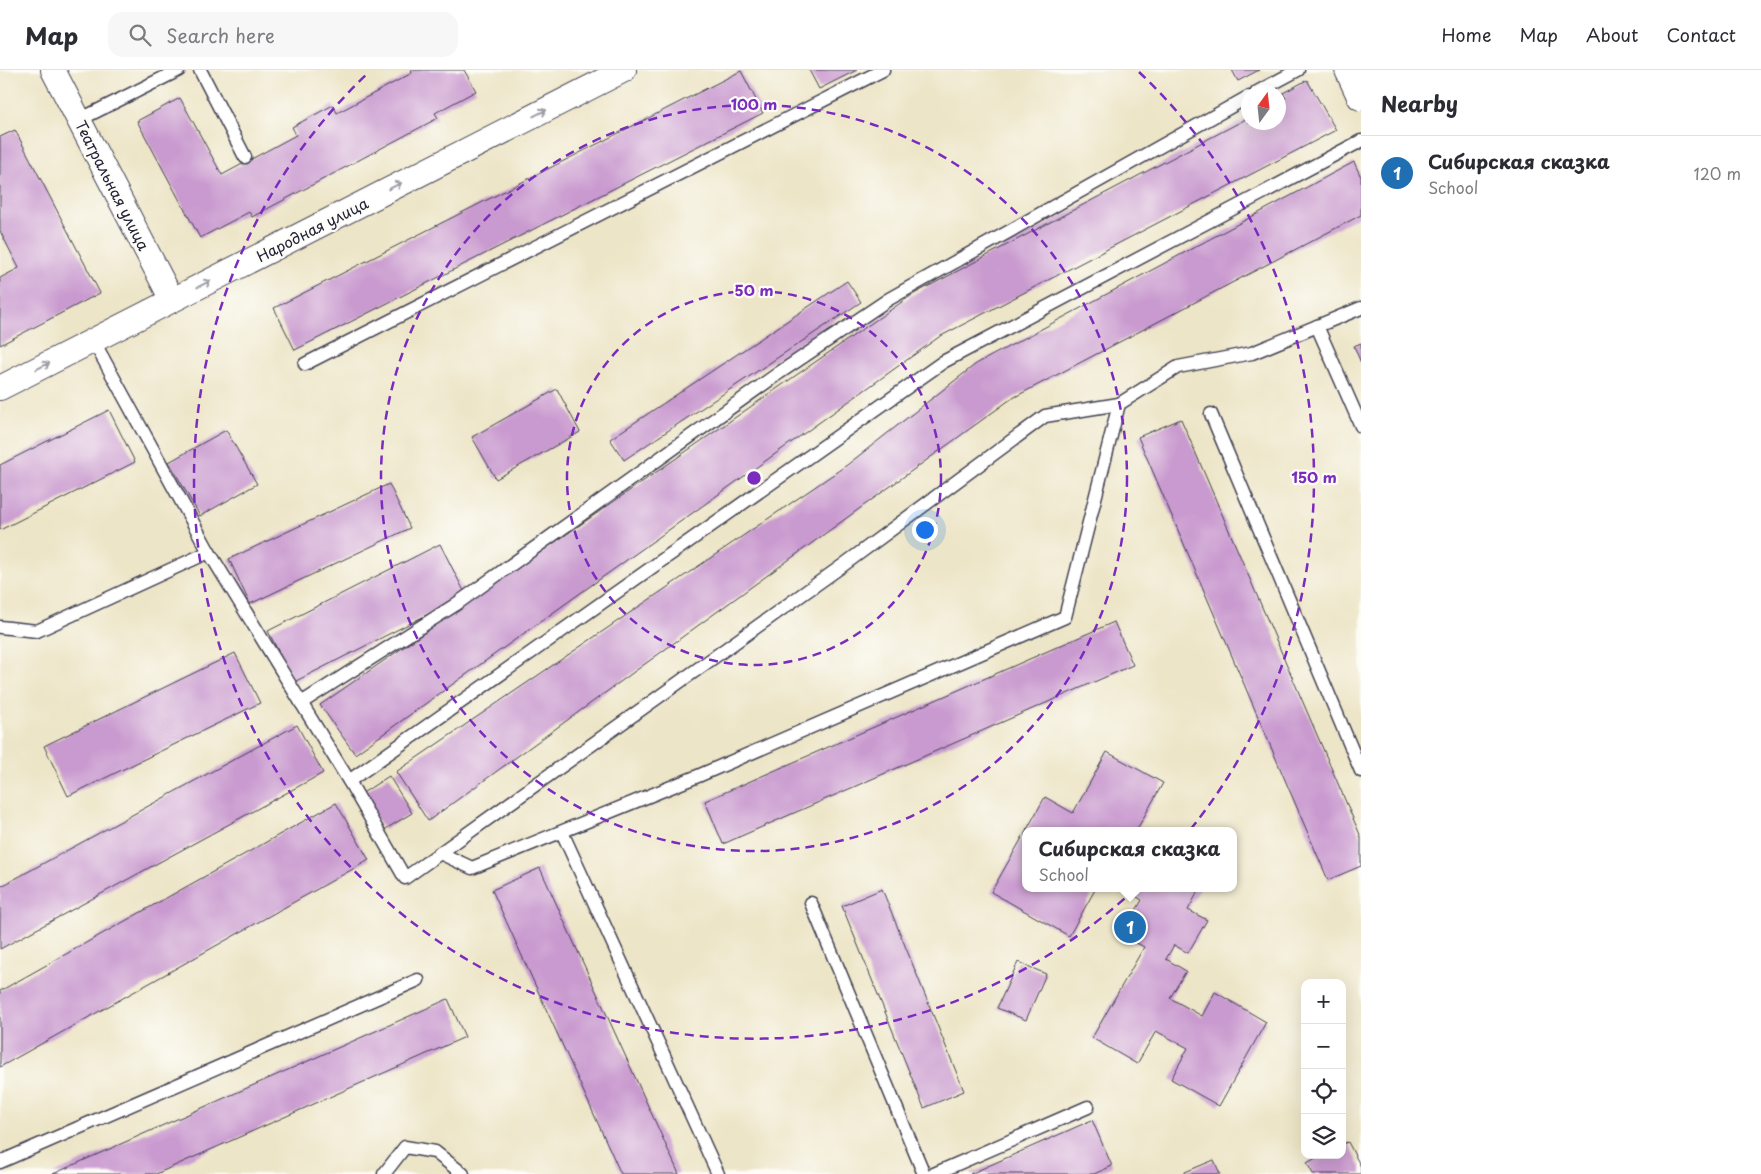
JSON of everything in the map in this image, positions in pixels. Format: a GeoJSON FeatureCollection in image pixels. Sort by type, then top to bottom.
{"type":"FeatureCollection","features":[{"type":"Feature","properties":{"kind":"main road"},"geometry":{"type":"LineString","coordinates":[[1349,70],[1361,96]]}},
{"type":"Feature","properties":{"kind":"street","name":"Театральная улица"},"geometry":{"type":"LineString","coordinates":[[53,70],[172,300]]}},
{"type":"Feature","properties":{"kind":"street","name":"Народная улица"},"geometry":{"type":"LineString","coordinates":[[0,388],[624,70]]}},
{"type":"Feature","properties":{"kind":"lane"},"geometry":{"type":"LineString","coordinates":[[79,120],[179,70]]}},
{"type":"Feature","properties":{"kind":"lane"},"geometry":{"type":"LineString","coordinates":[[200,70],[245,157]]}},
{"type":"Feature","properties":{"kind":"lane"},"geometry":{"type":"LineString","coordinates":[[305,364],[883,70]]}},
{"type":"Feature","properties":{"kind":"lane"},"geometry":{"type":"LineString","coordinates":[[1270,85],[1298,70]]}},
{"type":"Feature","properties":{"kind":"lane"},"geometry":{"type":"LineString","coordinates":[[301,703],[455,605],[779,373],[889,299],[1241,101]]}},
{"type":"Feature","properties":{"kind":"lane"},"geometry":{"type":"LineString","coordinates":[[349,781],[943,362],[1361,142]]}},
{"type":"Feature","properties":{"kind":"lane"},"geometry":{"type":"LineString","coordinates":[[94,340],[209,552],[349,781],[404,878],[842,566],[1045,416],[1119,404],[1178,367],[1252,353],[1361,308]]}},
{"type":"Feature","properties":{"kind":"lane"},"geometry":{"type":"LineString","coordinates":[[1317,326],[1361,426]]}},
{"type":"Feature","properties":{"kind":"lane"},"geometry":{"type":"LineString","coordinates":[[440,853],[472,868],[698,776],[1065,617],[1119,404]]}},
{"type":"Feature","properties":{"kind":"lane"},"geometry":{"type":"LineString","coordinates":[[1211,414],[1361,772]]}},
{"type":"Feature","properties":{"kind":"lane"},"geometry":{"type":"LineString","coordinates":[[0,627],[37,631],[209,552]]}},
{"type":"Feature","properties":{"kind":"lane"},"geometry":{"type":"LineString","coordinates":[[562,832],[718,1174]]}},
{"type":"Feature","properties":{"kind":"lane"},"geometry":{"type":"LineString","coordinates":[[811,903],[924,1174]]}},
{"type":"Feature","properties":{"kind":"lane"},"geometry":{"type":"LineString","coordinates":[[0,1162],[418,980]]}},
{"type":"Feature","properties":{"kind":"lane"},"geometry":{"type":"LineString","coordinates":[[934,1174],[1088,1106]]}},
{"type":"Feature","properties":{"kind":"lane"},"geometry":{"type":"LineString","coordinates":[[384,1174],[405,1147],[436,1152],[463,1174]]}},
{"type":"Feature","properties":{"kind":"building"},"geometry":{"type":"Polygon","coordinates":[[[411,70],[464,70],[476,91],[435,113],[438,118],[252,217],[249,212],[200,238],[137,121],[180,98],[222,175],[296,135],[292,127],[333,105],[337,113],[412,73],[411,70]]]}},
{"type":"Feature","properties":{"kind":"building"},"geometry":{"type":"Polygon","coordinates":[[[809,70],[857,70],[819,89],[809,70]]]}},
{"type":"Feature","properties":{"kind":"building"},"geometry":{"type":"Polygon","coordinates":[[[1232,70],[1259,70],[1238,81],[1232,70]]]}},
{"type":"Feature","properties":{"kind":"building"},"geometry":{"type":"Polygon","coordinates":[[[741,71],[763,113],[295,350],[274,308],[741,71]]]}},
{"type":"Feature","properties":{"kind":"building"},"geometry":{"type":"Polygon","coordinates":[[[1307,80],[1336,130],[939,337],[355,754],[320,705],[912,295],[1241,122],[1241,130],[1286,130],[1286,91],[1307,80]]]}},
{"type":"Feature","properties":{"kind":"building"},"geometry":{"type":"Polygon","coordinates":[[[15,130],[100,293],[0,345],[0,278],[19,268],[0,231],[0,137],[15,130]]]}},
{"type":"Feature","properties":{"kind":"building"},"geometry":{"type":"Polygon","coordinates":[[[1354,162],[1361,177],[1361,215],[1011,399],[428,821],[396,772],[847,465],[976,364],[1354,162]]]}},
{"type":"Feature","properties":{"kind":"building"},"geometry":{"type":"Polygon","coordinates":[[[847,281],[861,302],[624,460],[610,439],[847,281]]]}},
{"type":"Feature","properties":{"kind":"building"},"geometry":{"type":"Polygon","coordinates":[[[1361,343],[1361,363],[1354,346],[1361,343]]]}},
{"type":"Feature","properties":{"kind":"building"},"geometry":{"type":"Polygon","coordinates":[[[557,389],[580,432],[496,479],[472,437],[557,389]]]}},
{"type":"Feature","properties":{"kind":"building"},"geometry":{"type":"Polygon","coordinates":[[[109,410],[135,462],[0,530],[0,465],[109,410]]]}},
{"type":"Feature","properties":{"kind":"building"},"geometry":{"type":"Polygon","coordinates":[[[1181,419],[1361,837],[1361,866],[1328,880],[1138,437],[1181,419]]]}},
{"type":"Feature","properties":{"kind":"building"},"geometry":{"type":"Polygon","coordinates":[[[226,430],[257,484],[200,516],[169,462],[226,430]]]}},
{"type":"Feature","properties":{"kind":"building"},"geometry":{"type":"Polygon","coordinates":[[[389,484],[410,528],[250,604],[229,559],[389,484]]]}},
{"type":"Feature","properties":{"kind":"building"},"geometry":{"type":"Polygon","coordinates":[[[440,544],[466,595],[294,682],[268,631],[440,544]]]}},
{"type":"Feature","properties":{"kind":"building"},"geometry":{"type":"Polygon","coordinates":[[[1114,622],[1133,665],[723,844],[705,801],[1114,622]]]}},
{"type":"Feature","properties":{"kind":"building"},"geometry":{"type":"Polygon","coordinates":[[[235,653],[260,703],[68,796],[44,746],[235,653]]]}},
{"type":"Feature","properties":{"kind":"building"},"geometry":{"type":"Polygon","coordinates":[[[297,725],[323,773],[0,949],[0,887],[297,725]]]}},
{"type":"Feature","properties":{"kind":"building"},"geometry":{"type":"Polygon","coordinates":[[[1107,752],[1163,783],[1138,827],[1028,827],[1045,797],[1073,813],[1107,752]]]}},
{"type":"Feature","properties":{"kind":"building"},"geometry":{"type":"Polygon","coordinates":[[[389,776],[412,813],[384,830],[361,794],[389,776]]]}},
{"type":"Feature","properties":{"kind":"building"},"geometry":{"type":"Polygon","coordinates":[[[336,803],[369,860],[0,1067],[0,991],[336,803]]]}},
{"type":"Feature","properties":{"kind":"building"},"geometry":{"type":"Polygon","coordinates":[[[1022,838],[1022,892],[1094,892],[1069,936],[991,892],[1022,838]]]}},
{"type":"Feature","properties":{"kind":"building"},"geometry":{"type":"Polygon","coordinates":[[[540,868],[679,1174],[621,1174],[492,890],[540,868]]]}},
{"type":"Feature","properties":{"kind":"building"},"geometry":{"type":"Polygon","coordinates":[[[882,889],[964,1091],[924,1108],[842,906],[882,889]]]}},
{"type":"Feature","properties":{"kind":"building"},"geometry":{"type":"Polygon","coordinates":[[[1129,892],[1198,892],[1188,910],[1207,920],[1188,953],[1174,945],[1166,959],[1186,971],[1170,998],[1202,1016],[1215,992],[1266,1022],[1219,1106],[1171,1079],[1188,1048],[1156,1031],[1137,1064],[1092,1038],[1144,947],[1122,935],[1142,900],[1129,892]]]}},
{"type":"Feature","properties":{"kind":"building"},"geometry":{"type":"Polygon","coordinates":[[[1018,962],[1046,974],[1026,1020],[997,1008],[1018,962]]]}},
{"type":"Feature","properties":{"kind":"building"},"geometry":{"type":"Polygon","coordinates":[[[448,999],[465,1037],[156,1174],[53,1174],[448,999]]]}},
{"type":"Feature","properties":{"kind":"building"},"geometry":{"type":"Polygon","coordinates":[[[1092,1120],[1112,1166],[1094,1174],[970,1174],[1092,1120]]]}},
{"type":"Feature","properties":{"kind":"building"},"geometry":{"type":"Polygon","coordinates":[[[1348,1142],[1361,1167],[1361,1174],[1313,1174],[1307,1163],[1314,1159],[1346,1159],[1346,1143],[1348,1142]]]}},
{"type":"Feature","properties":{"kind":"building"},"geometry":{"type":"Polygon","coordinates":[[[1214,1160],[1220,1174],[1185,1174],[1185,1172],[1214,1160]]]}},
{"type":"Feature","properties":{"kind":"place","name":"Сибирская сказка"},"geometry":{"type":"Point","coordinates":[1130,927]}}]}
